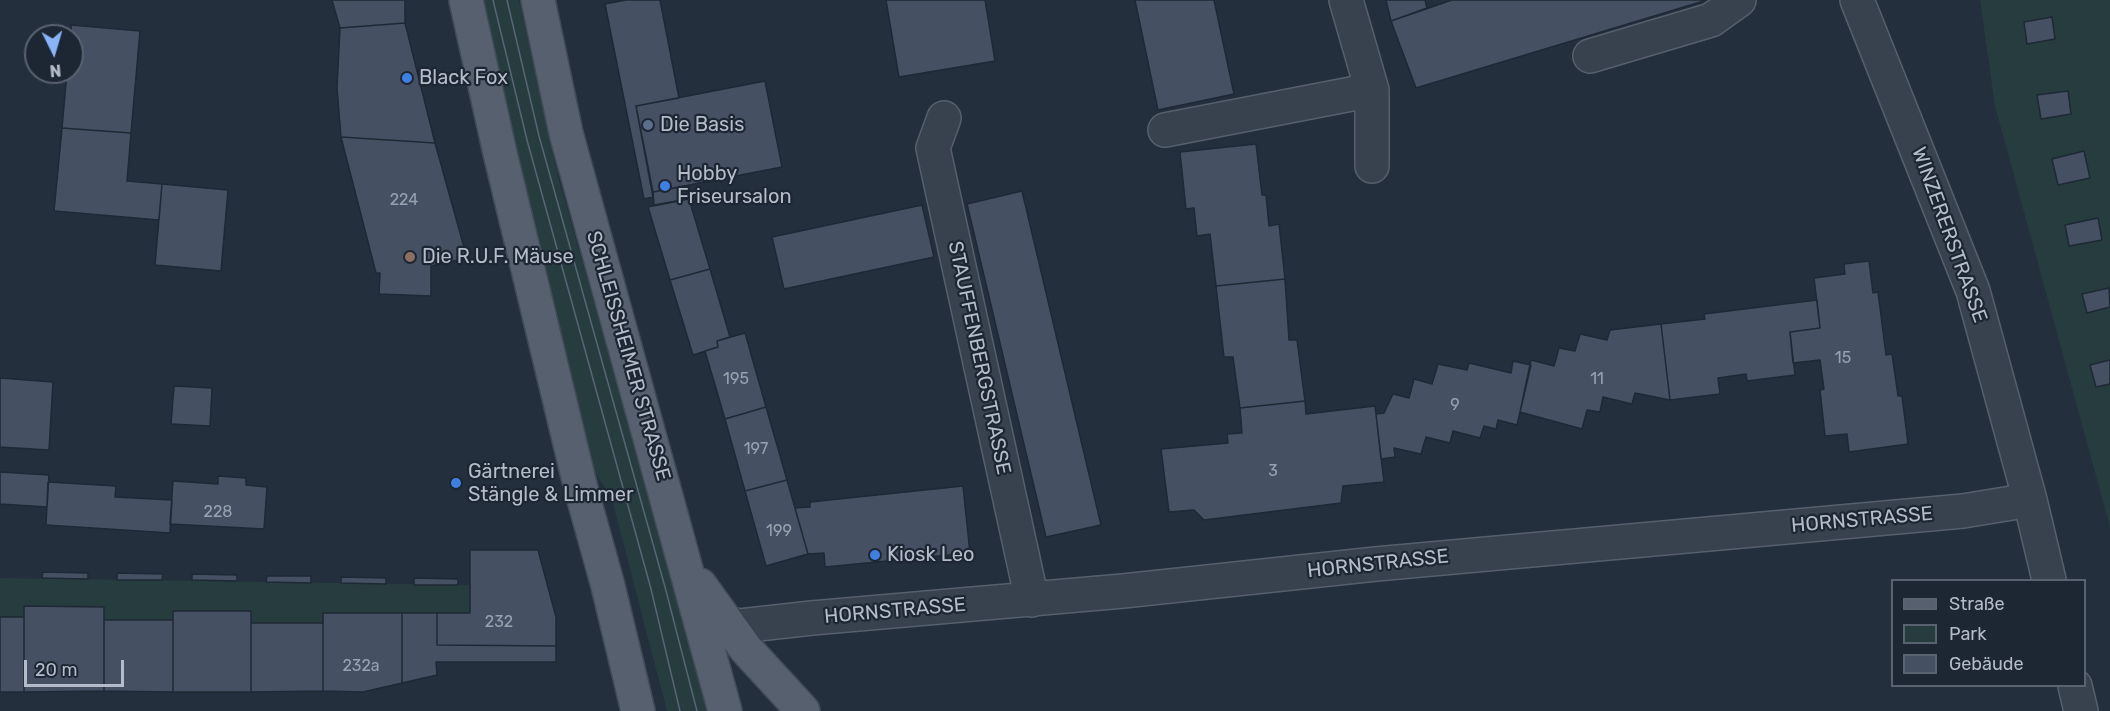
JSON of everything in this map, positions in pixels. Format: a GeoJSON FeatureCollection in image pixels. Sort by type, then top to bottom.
{"type":"FeatureCollection","features":[{"type":"Feature","properties":{"kind":"main road"},"geometry":{"type":"LineString","coordinates":[[466,0],[502,164],[638,711]]}},
{"type":"Feature","properties":{"kind":"main road","name":"SCHLEISSHEIMER STRASSE"},"geometry":{"type":"LineString","coordinates":[[538,0],[566,133],[687,566],[725,711]]}},
{"type":"Feature","properties":{"kind":"main road"},"geometry":{"type":"LineString","coordinates":[[687,566],[746,649],[803,711]]}},
{"type":"Feature","properties":{"kind":"street"},"geometry":{"type":"LineString","coordinates":[[1346,0],[1372,90],[1372,166]]}},
{"type":"Feature","properties":{"kind":"street"},"geometry":{"type":"LineString","coordinates":[[1590,56],[1711,20],[1739,0]]}},
{"type":"Feature","properties":{"kind":"street","name":"WINZERERSTRASSE"},"geometry":{"type":"LineString","coordinates":[[1857,0],[1973,291],[2030,500],[2049,579]]}},
{"type":"Feature","properties":{"kind":"street"},"geometry":{"type":"LineString","coordinates":[[1165,130],[1372,90]]}},
{"type":"Feature","properties":{"kind":"street","name":"STAUFFENBERGSTRASSE"},"geometry":{"type":"LineString","coordinates":[[944,118],[933,148],[1032,600]]}},
{"type":"Feature","properties":{"kind":"street","name":"HORNSTRASSE"},"geometry":{"type":"LineString","coordinates":[[727,623],[740,626],[1032,600],[1376,564],[1963,511],[2030,500]]}},
{"type":"Feature","properties":{"kind":"street"},"geometry":{"type":"LineString","coordinates":[[2075,687],[2081,711]]}},
{"type":"Feature","properties":{"kind":"green space"},"geometry":{"type":"Polygon","coordinates":[[[480,0],[519,0],[559,180],[693,649],[708,711],[667,711],[611,496],[590,465],[480,0]]]}},
{"type":"Feature","properties":{"kind":"green space"},"geometry":{"type":"Polygon","coordinates":[[[1980,0],[2110,0],[2110,527],[1995,106],[1980,0]]]}},
{"type":"Feature","properties":{"kind":"green space"},"geometry":{"type":"Polygon","coordinates":[[[0,578],[470,585],[470,613],[323,613],[323,623],[251,623],[251,611],[174,611],[173,620],[104,620],[103,607],[24,606],[24,617],[0,616],[0,578]]]}},
{"type":"Feature","properties":{"kind":"building"},"geometry":{"type":"Polygon","coordinates":[[[332,0],[405,0],[405,23],[340,28],[332,0]]]}},
{"type":"Feature","properties":{"kind":"building"},"geometry":{"type":"Polygon","coordinates":[[[626,0],[660,0],[679,98],[636,106],[653,197],[644,199],[605,4],[626,0]]]}},
{"type":"Feature","properties":{"kind":"building"},"geometry":{"type":"Polygon","coordinates":[[[886,0],[985,0],[995,61],[899,77],[886,0]]]}},
{"type":"Feature","properties":{"kind":"building"},"geometry":{"type":"Polygon","coordinates":[[[1135,0],[1214,0],[1234,94],[1158,110],[1135,0]]]}},
{"type":"Feature","properties":{"kind":"building"},"geometry":{"type":"Polygon","coordinates":[[[1386,0],[1425,0],[1427,8],[1391,21],[1386,0]]]}},
{"type":"Feature","properties":{"kind":"building"},"geometry":{"type":"Polygon","coordinates":[[[1452,0],[1707,0],[1416,88],[1391,21],[1452,0]]]}},
{"type":"Feature","properties":{"kind":"building"},"geometry":{"type":"Polygon","coordinates":[[[2052,17],[2055,39],[2027,44],[2024,22],[2052,17]]]}},
{"type":"Feature","properties":{"kind":"building"},"geometry":{"type":"Polygon","coordinates":[[[405,23],[435,143],[341,137],[337,88],[340,28],[405,23]]]}},
{"type":"Feature","properties":{"kind":"building"},"geometry":{"type":"Polygon","coordinates":[[[84,26],[140,31],[131,133],[62,128],[66,84],[84,84],[84,26]]]}},
{"type":"Feature","properties":{"kind":"building"},"geometry":{"type":"Polygon","coordinates":[[[765,81],[782,167],[653,192],[636,106],[765,81]]]}},
{"type":"Feature","properties":{"kind":"building"},"geometry":{"type":"Polygon","coordinates":[[[2068,91],[2071,114],[2041,119],[2037,95],[2068,91]]]}},
{"type":"Feature","properties":{"kind":"building"},"geometry":{"type":"Polygon","coordinates":[[[62,128],[131,133],[127,181],[162,184],[159,220],[54,211],[62,128]]]}},
{"type":"Feature","properties":{"kind":"building"},"geometry":{"type":"Polygon","coordinates":[[[341,137],[435,143],[467,258],[431,266],[431,296],[379,294],[380,273],[376,273],[341,137]]]}},
{"type":"Feature","properties":{"kind":"building"},"geometry":{"type":"Polygon","coordinates":[[[1256,144],[1262,195],[1266,195],[1269,226],[1279,224],[1285,279],[1216,286],[1210,234],[1197,236],[1194,208],[1186,209],[1180,152],[1256,144]]]}},
{"type":"Feature","properties":{"kind":"building"},"geometry":{"type":"Polygon","coordinates":[[[2084,151],[2090,178],[2058,185],[2052,159],[2084,151]]]}},
{"type":"Feature","properties":{"kind":"building"},"geometry":{"type":"Polygon","coordinates":[[[162,184],[228,190],[221,271],[155,265],[162,184]]]}},
{"type":"Feature","properties":{"kind":"building"},"geometry":{"type":"Polygon","coordinates":[[[680,187],[682,200],[654,205],[653,192],[680,187]]]}},
{"type":"Feature","properties":{"kind":"building"},"geometry":{"type":"Polygon","coordinates":[[[1022,191],[1101,525],[1046,537],[967,204],[1022,191]]]}},
{"type":"Feature","properties":{"kind":"building"},"geometry":{"type":"Polygon","coordinates":[[[689,199],[710,269],[670,280],[648,207],[689,199]]]}},
{"type":"Feature","properties":{"kind":"building"},"geometry":{"type":"Polygon","coordinates":[[[922,205],[934,257],[784,289],[772,237],[922,205]]]}},
{"type":"Feature","properties":{"kind":"building"},"geometry":{"type":"Polygon","coordinates":[[[2098,218],[2102,240],[2069,246],[2065,225],[2098,218]]]}},
{"type":"Feature","properties":{"kind":"building"},"geometry":{"type":"Polygon","coordinates":[[[1869,261],[1873,293],[1878,292],[1886,355],[1892,354],[1898,396],[1902,396],[1908,444],[1849,452],[1847,434],[1825,436],[1820,390],[1824,389],[1820,360],[1793,363],[1790,332],[1820,328],[1814,278],[1845,274],[1844,264],[1869,261]]]}},
{"type":"Feature","properties":{"kind":"building"},"geometry":{"type":"Polygon","coordinates":[[[710,269],[730,337],[717,341],[718,347],[693,355],[670,280],[710,269]]]}},
{"type":"Feature","properties":{"kind":"building"},"geometry":{"type":"Polygon","coordinates":[[[1285,279],[1289,340],[1297,340],[1305,401],[1240,408],[1233,357],[1224,357],[1216,286],[1285,279]]]}},
{"type":"Feature","properties":{"kind":"building"},"geometry":{"type":"Polygon","coordinates":[[[2109,288],[2110,307],[2087,313],[2082,294],[2109,288]]]}},
{"type":"Feature","properties":{"kind":"building"},"geometry":{"type":"Polygon","coordinates":[[[1817,300],[1820,328],[1790,332],[1795,375],[1747,381],[1746,374],[1718,378],[1720,394],[1670,400],[1661,324],[1705,319],[1704,314],[1817,300]]]}},
{"type":"Feature","properties":{"kind":"building"},"geometry":{"type":"Polygon","coordinates":[[[1661,324],[1670,400],[1635,393],[1632,404],[1603,397],[1600,412],[1587,410],[1582,429],[1520,412],[1531,360],[1554,366],[1559,348],[1575,351],[1580,334],[1607,340],[1610,330],[1661,324]]]}},
{"type":"Feature","properties":{"kind":"building"},"geometry":{"type":"Polygon","coordinates":[[[745,333],[766,407],[725,419],[705,351],[718,347],[717,341],[745,333]]]}},
{"type":"Feature","properties":{"kind":"building"},"geometry":{"type":"Polygon","coordinates":[[[2110,360],[2110,384],[2096,387],[2090,365],[2110,360]]]}},
{"type":"Feature","properties":{"kind":"building"},"geometry":{"type":"Polygon","coordinates":[[[1513,361],[1531,365],[1517,425],[1498,420],[1496,429],[1484,426],[1480,438],[1453,431],[1450,443],[1426,437],[1421,454],[1394,448],[1395,457],[1381,459],[1376,414],[1384,413],[1393,394],[1409,398],[1414,379],[1432,384],[1438,364],[1467,370],[1469,363],[1511,373],[1513,361]]]}},
{"type":"Feature","properties":{"kind":"building"},"geometry":{"type":"Polygon","coordinates":[[[0,378],[53,382],[49,450],[0,447],[0,378]]]}},
{"type":"Feature","properties":{"kind":"building"},"geometry":{"type":"Polygon","coordinates":[[[174,386],[212,388],[210,426],[171,424],[174,386]]]}},
{"type":"Feature","properties":{"kind":"building"},"geometry":{"type":"Polygon","coordinates":[[[1305,401],[1306,414],[1375,406],[1384,482],[1343,486],[1341,503],[1204,520],[1194,510],[1169,512],[1161,449],[1228,443],[1227,434],[1242,433],[1240,408],[1305,401]]]}},
{"type":"Feature","properties":{"kind":"building"},"geometry":{"type":"Polygon","coordinates":[[[766,407],[787,480],[745,491],[725,419],[766,407]]]}},
{"type":"Feature","properties":{"kind":"building"},"geometry":{"type":"Polygon","coordinates":[[[0,472],[49,475],[47,507],[0,504],[0,472]]]}},
{"type":"Feature","properties":{"kind":"building"},"geometry":{"type":"Polygon","coordinates":[[[218,476],[246,478],[246,485],[267,487],[264,529],[170,524],[173,481],[218,484],[218,476]]]}},
{"type":"Feature","properties":{"kind":"building"},"geometry":{"type":"Polygon","coordinates":[[[787,480],[808,554],[766,566],[745,491],[787,480]]]}},
{"type":"Feature","properties":{"kind":"building"},"geometry":{"type":"Polygon","coordinates":[[[48,482],[116,486],[115,497],[172,500],[170,533],[46,525],[48,482]]]}},
{"type":"Feature","properties":{"kind":"building"},"geometry":{"type":"Polygon","coordinates":[[[963,486],[970,553],[825,567],[824,553],[808,554],[795,508],[810,507],[810,502],[963,486]]]}},
{"type":"Feature","properties":{"kind":"building"},"geometry":{"type":"Polygon","coordinates":[[[470,550],[538,550],[556,617],[556,646],[437,645],[437,613],[470,613],[470,550]]]}},
{"type":"Feature","properties":{"kind":"building"},"geometry":{"type":"Polygon","coordinates":[[[43,572],[88,573],[88,579],[42,578],[43,572]]]}},
{"type":"Feature","properties":{"kind":"building"},"geometry":{"type":"Polygon","coordinates":[[[117,573],[163,574],[162,580],[117,580],[117,573]]]}},
{"type":"Feature","properties":{"kind":"building"},"geometry":{"type":"Polygon","coordinates":[[[192,574],[237,575],[237,581],[192,580],[192,574]]]}},
{"type":"Feature","properties":{"kind":"building"},"geometry":{"type":"Polygon","coordinates":[[[267,576],[311,576],[311,583],[266,582],[267,576]]]}},
{"type":"Feature","properties":{"kind":"building"},"geometry":{"type":"Polygon","coordinates":[[[341,577],[386,578],[386,584],[341,583],[341,577]]]}},
{"type":"Feature","properties":{"kind":"building"},"geometry":{"type":"Polygon","coordinates":[[[414,578],[458,579],[458,585],[414,585],[414,578]]]}},
{"type":"Feature","properties":{"kind":"building"},"geometry":{"type":"Polygon","coordinates":[[[24,606],[104,607],[104,691],[24,692],[24,606]]]}},
{"type":"Feature","properties":{"kind":"building"},"geometry":{"type":"Polygon","coordinates":[[[173,611],[251,611],[251,692],[173,692],[173,611]]]}},
{"type":"Feature","properties":{"kind":"building"},"geometry":{"type":"Polygon","coordinates":[[[323,613],[402,613],[402,683],[363,692],[323,691],[323,613]]]}},
{"type":"Feature","properties":{"kind":"building"},"geometry":{"type":"Polygon","coordinates":[[[402,613],[437,613],[437,645],[556,646],[556,662],[436,662],[437,675],[402,683],[402,613]]]}},
{"type":"Feature","properties":{"kind":"building"},"geometry":{"type":"Polygon","coordinates":[[[0,617],[24,617],[24,692],[0,692],[0,617]]]}},
{"type":"Feature","properties":{"kind":"building"},"geometry":{"type":"Polygon","coordinates":[[[104,620],[173,620],[173,692],[104,691],[104,620]]]}},
{"type":"Feature","properties":{"kind":"building"},"geometry":{"type":"Polygon","coordinates":[[[251,623],[323,623],[323,691],[251,692],[251,623]]]}},
{"type":"Feature","properties":{"kind":"tram line"},"geometry":{"type":"LineString","coordinates":[[493,0],[527,140],[651,589],[680,711]]}},
{"type":"Feature","properties":{"kind":"tram line"},"geometry":{"type":"LineString","coordinates":[[507,0],[539,136],[665,587],[697,711]]}},
{"type":"Feature","properties":{"kind":"place","name":"Black Fox"},"geometry":{"type":"Point","coordinates":[407,78]}},
{"type":"Feature","properties":{"kind":"place","name":"Die Basis"},"geometry":{"type":"Point","coordinates":[648,125]}},
{"type":"Feature","properties":{"kind":"place","name":"Hobby Friseursalon"},"geometry":{"type":"Point","coordinates":[665,186]}},
{"type":"Feature","properties":{"kind":"place","name":"Die R.U.F. Mäuse"},"geometry":{"type":"Point","coordinates":[410,257]}},
{"type":"Feature","properties":{"kind":"place","name":"Gärtnerei Stängle & Limmer"},"geometry":{"type":"Point","coordinates":[456,483]}},
{"type":"Feature","properties":{"kind":"place","name":"Kiosk Leo"},"geometry":{"type":"Point","coordinates":[875,555]}}]}
